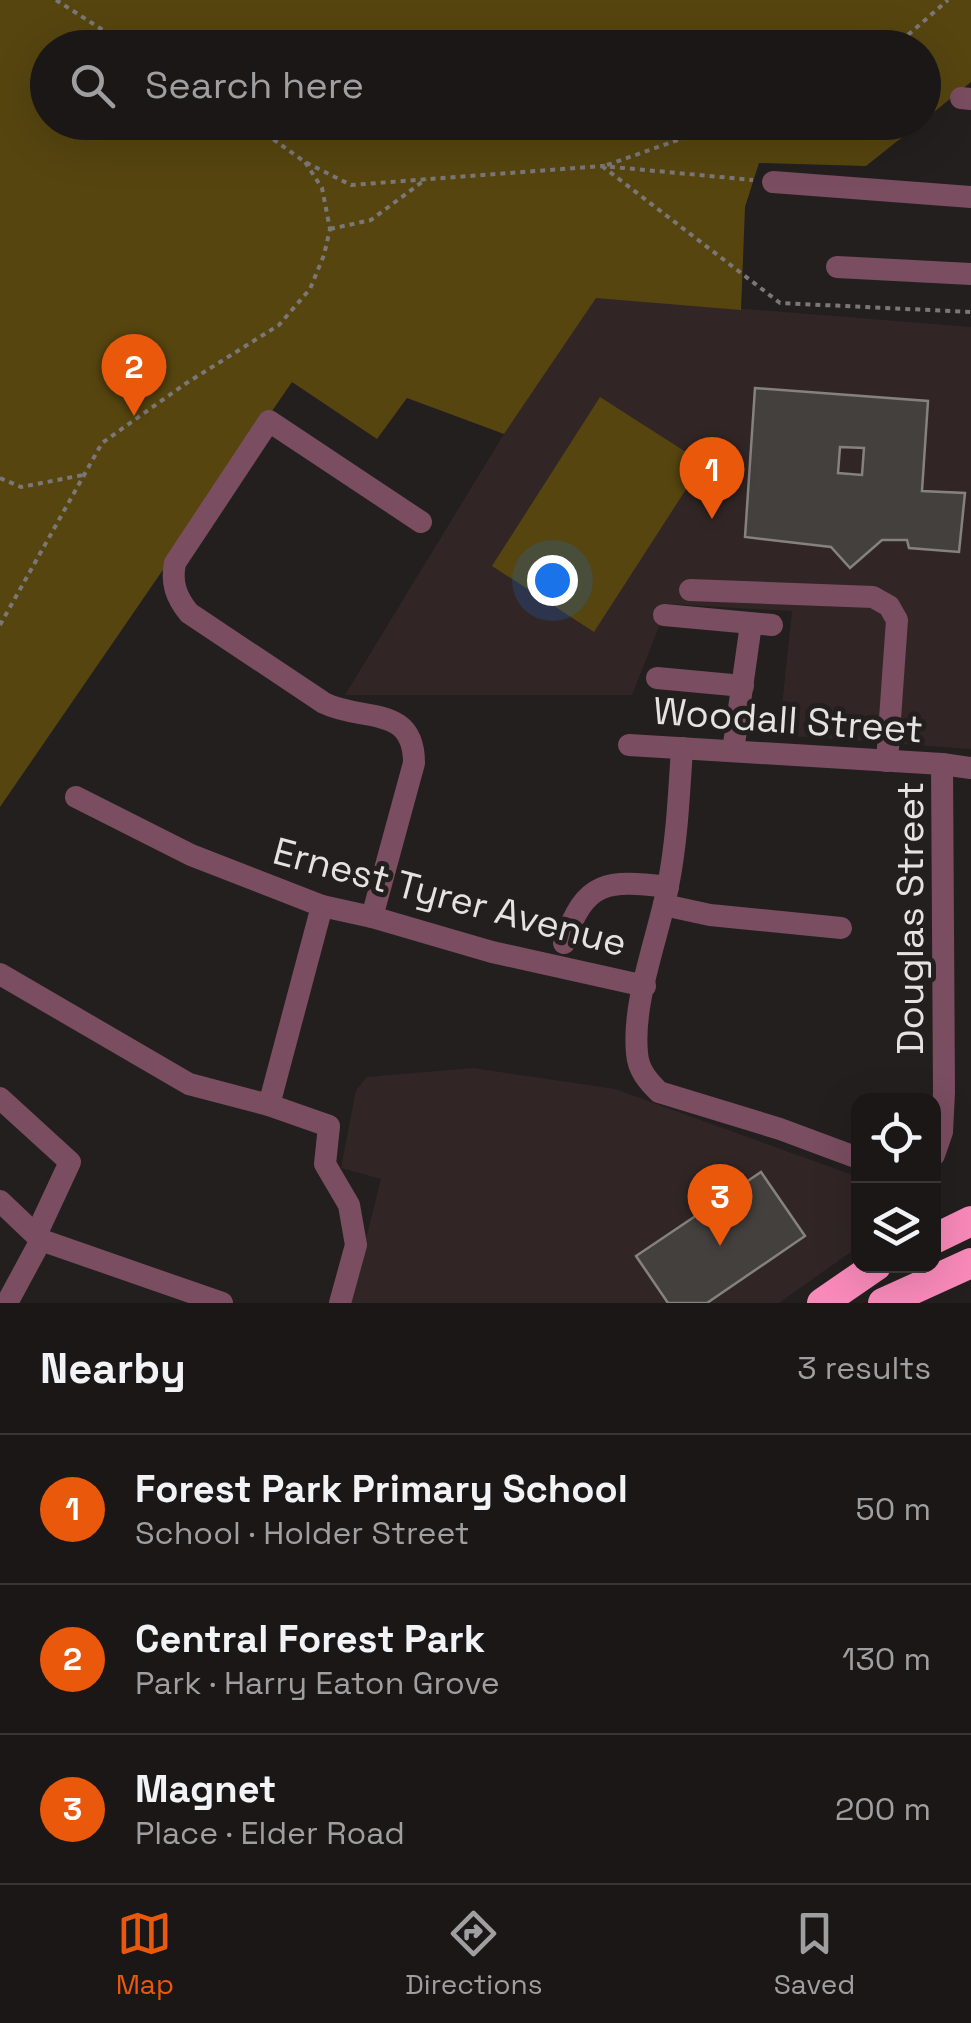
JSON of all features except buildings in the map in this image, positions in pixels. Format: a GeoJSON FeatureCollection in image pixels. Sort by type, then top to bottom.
{"type":"FeatureCollection","features":[{"type":"Feature","properties":{"kind":"highway"},"geometry":{"type":"LineString","coordinates":[[941,1236],[971,1222]]}},
{"type":"Feature","properties":{"kind":"highway"},"geometry":{"type":"LineString","coordinates":[[883,1303],[971,1263]]}},
{"type":"Feature","properties":{"kind":"highway"},"geometry":{"type":"LineString","coordinates":[[822,1303],[866,1273]]}},
{"type":"Feature","properties":{"kind":"street"},"geometry":{"type":"LineString","coordinates":[[773,182],[971,197]]}},
{"type":"Feature","properties":{"kind":"street"},"geometry":{"type":"LineString","coordinates":[[837,267],[971,274]]}},
{"type":"Feature","properties":{"kind":"street"},"geometry":{"type":"LineString","coordinates":[[372,916],[414,763],[414,748],[406,731],[392,718],[341,712],[324,703],[189,613],[180,602],[172,577],[175,562],[269,421],[421,522]]}},
{"type":"Feature","properties":{"kind":"street"},"geometry":{"type":"LineString","coordinates":[[690,590],[874,597],[889,606],[897,620],[887,761]]}},
{"type":"Feature","properties":{"kind":"street"},"geometry":{"type":"LineString","coordinates":[[664,615],[761,624],[743,686],[734,751]]}},
{"type":"Feature","properties":{"kind":"street"},"geometry":{"type":"LineString","coordinates":[[657,678],[743,686]]}},
{"type":"Feature","properties":{"kind":"street","name":"Woodall Street"},"geometry":{"type":"LineString","coordinates":[[629,744],[942,764]]}},
{"type":"Feature","properties":{"kind":"street"},"geometry":{"type":"LineString","coordinates":[[682,748],[676,838],[645,986],[637,1058],[645,1078],[660,1092],[780,1128],[851,1155]]}},
{"type":"Feature","properties":{"kind":"street","name":"Douglas Street"},"geometry":{"type":"LineString","coordinates":[[941,1135],[942,764],[971,768]]}},
{"type":"Feature","properties":{"kind":"street","name":"Ernest Tyrer Avenue"},"geometry":{"type":"LineString","coordinates":[[76,796],[190,855],[322,906],[372,916],[492,952],[645,986]]}},
{"type":"Feature","properties":{"kind":"street"},"geometry":{"type":"LineString","coordinates":[[564,943],[573,914],[601,888],[621,882],[710,915],[841,928]]}},
{"type":"Feature","properties":{"kind":"street"},"geometry":{"type":"LineString","coordinates":[[269,1105],[322,906]]}},
{"type":"Feature","properties":{"kind":"street"},"geometry":{"type":"LineString","coordinates":[[0,974],[189,1084],[329,1126],[326,1164],[349,1205],[356,1246],[340,1303]]}},
{"type":"Feature","properties":{"kind":"street"},"geometry":{"type":"LineString","coordinates":[[0,1098],[70,1162],[38,1238],[3,1302]]}},
{"type":"Feature","properties":{"kind":"street"},"geometry":{"type":"LineString","coordinates":[[0,1202],[38,1238],[222,1303]]}},
{"type":"Feature","properties":{"kind":"path"},"geometry":{"type":"LineString","coordinates":[[56,0],[103,30]]}},
{"type":"Feature","properties":{"kind":"path"},"geometry":{"type":"LineString","coordinates":[[914,30],[948,0]]}},
{"type":"Feature","properties":{"kind":"path"},"geometry":{"type":"LineString","coordinates":[[274,140],[305,162],[351,185],[602,166],[773,182]]}},
{"type":"Feature","properties":{"kind":"path"},"geometry":{"type":"LineString","coordinates":[[602,166],[678,140]]}},
{"type":"Feature","properties":{"kind":"path"},"geometry":{"type":"LineString","coordinates":[[0,625],[102,443],[185,384],[279,325],[310,289],[330,229],[322,188],[305,162]]}},
{"type":"Feature","properties":{"kind":"path"},"geometry":{"type":"LineString","coordinates":[[602,166],[780,302],[971,312]]}},
{"type":"Feature","properties":{"kind":"path"},"geometry":{"type":"LineString","coordinates":[[330,229],[371,220],[426,179]]}},
{"type":"Feature","properties":{"kind":"path"},"geometry":{"type":"LineString","coordinates":[[0,478],[21,487],[85,474]]}},
{"type":"Feature","properties":{"kind":"shaded area"},"geometry":{"type":"Polygon","coordinates":[[[0,0],[971,0],[971,82],[941,106],[941,30],[30,30],[30,140],[899,140],[866,166],[759,163],[745,207],[741,310],[596,298],[504,434],[407,398],[377,439],[292,382],[0,807],[0,0]]]}},
{"type":"Feature","properties":{"kind":"shaded area"},"geometry":{"type":"Polygon","coordinates":[[[596,297],[971,327],[971,749],[779,735],[792,611],[668,604],[632,695],[345,695],[504,434],[596,297]]]}},
{"type":"Feature","properties":{"kind":"shaded area"},"geometry":{"type":"Polygon","coordinates":[[[600,397],[703,463],[594,632],[492,566],[600,397]]]}},
{"type":"Feature","properties":{"kind":"shaded area"},"geometry":{"type":"Polygon","coordinates":[[[473,1068],[615,1089],[851,1174],[851,1252],[779,1303],[350,1303],[381,1179],[341,1168],[356,1090],[367,1077],[473,1068]]]}},
{"type":"Feature","properties":{"kind":"place","name":"Central Forest Park"},"geometry":{"type":"Point","coordinates":[134,416]}},
{"type":"Feature","properties":{"kind":"place","name":"Forest Park Primary School"},"geometry":{"type":"Point","coordinates":[712,519]}},
{"type":"Feature","properties":{"kind":"place","name":"Magnet"},"geometry":{"type":"Point","coordinates":[720,1246]}}]}
